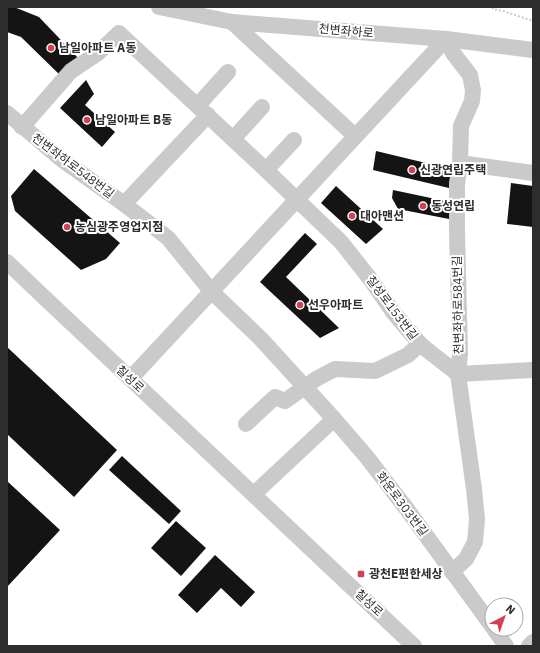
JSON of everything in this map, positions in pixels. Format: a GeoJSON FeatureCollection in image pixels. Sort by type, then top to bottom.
{"type":"FeatureCollection","features":[{"type":"Feature","properties":{"kind":"street","name":"천변좌하로"},"geometry":{"type":"LineString","coordinates":[[159,7],[232,22],[446,39],[533,50]]}},
{"type":"Feature","properties":{"kind":"street"},"geometry":{"type":"LineString","coordinates":[[232,22],[355,136]]}},
{"type":"Feature","properties":{"kind":"street","name":"칠성로153번길"},"geometry":{"type":"LineString","coordinates":[[119,33],[203,110],[341,242],[371,280],[393,312],[420,344],[458,374]]}},
{"type":"Feature","properties":{"kind":"street","name":"천변좌하로548번길"},"geometry":{"type":"LineString","coordinates":[[22,127],[71,71],[98,53],[119,33]]}},
{"type":"Feature","properties":{"kind":"street"},"geometry":{"type":"LineString","coordinates":[[130,379],[446,39]]}},
{"type":"Feature","properties":{"kind":"street","name":"천변좌하로584번길"},"geometry":{"type":"LineString","coordinates":[[446,39],[453,53],[470,75],[473,90],[472,100],[461,126],[460,163],[457,184],[460,354],[458,374],[477,519],[475,542],[466,559],[452,572]]}},
{"type":"Feature","properties":{"kind":"street"},"geometry":{"type":"LineString","coordinates":[[203,110],[228,72]]}},
{"type":"Feature","properties":{"kind":"street"},"geometry":{"type":"LineString","coordinates":[[233,139],[262,107]]}},
{"type":"Feature","properties":{"kind":"street","name":"천변좌하로548번길"},"geometry":{"type":"LineString","coordinates":[[124,204],[203,110]]}},
{"type":"Feature","properties":{"kind":"street","name":"천변좌하로548번길"},"geometry":{"type":"LineString","coordinates":[[7,113],[61,159],[124,204],[168,238],[211,291]]}},
{"type":"Feature","properties":{"kind":"street"},"geometry":{"type":"LineString","coordinates":[[266,170],[294,140]]}},
{"type":"Feature","properties":{"kind":"street"},"geometry":{"type":"LineString","coordinates":[[460,163],[533,173]]}},
{"type":"Feature","properties":{"kind":"street","name":"칠성로"},"geometry":{"type":"LineString","coordinates":[[7,262],[414,646]]}},
{"type":"Feature","properties":{"kind":"street","name":"화운로303번길"},"geometry":{"type":"LineString","coordinates":[[211,291],[261,339],[366,456],[484,615]]}},
{"type":"Feature","properties":{"kind":"street"},"geometry":{"type":"LineString","coordinates":[[246,424],[275,397],[285,401],[316,379],[335,369],[375,371],[408,355],[420,344]]}},
{"type":"Feature","properties":{"kind":"street"},"geometry":{"type":"LineString","coordinates":[[458,374],[533,370]]}},
{"type":"Feature","properties":{"kind":"street"},"geometry":{"type":"LineString","coordinates":[[254,494],[334,419]]}},
{"type":"Feature","properties":{"kind":"street"},"geometry":{"type":"LineString","coordinates":[[500,637],[506,646]]}},
{"type":"Feature","properties":{"kind":"street"},"geometry":{"type":"LineString","coordinates":[[529,646],[533,642]]}},
{"type":"Feature","properties":{"kind":"path"},"geometry":{"type":"LineString","coordinates":[[493,7],[533,21]]}},
{"type":"Feature","properties":{"kind":"building","name":"남일아파트 A동"},"geometry":{"type":"Polygon","coordinates":[[[7,7],[14,7],[39,17],[79,59],[62,77],[21,37],[7,32],[7,7]]]}},
{"type":"Feature","properties":{"kind":"building","name":"남일아파트 B동"},"geometry":{"type":"Polygon","coordinates":[[[86,80],[94,94],[85,105],[115,132],[102,147],[60,108],[86,80]]]}},
{"type":"Feature","properties":{"kind":"building","name":"신광연립주택"},"geometry":{"type":"Polygon","coordinates":[[[376,151],[451,169],[449,188],[373,170],[376,151]]]}},
{"type":"Feature","properties":{"kind":"building","name":"농심광주영업지점"},"geometry":{"type":"Polygon","coordinates":[[[34,169],[120,243],[106,259],[81,270],[15,211],[11,196],[34,169]]]}},
{"type":"Feature","properties":{"kind":"building"},"geometry":{"type":"Polygon","coordinates":[[[511,183],[533,186],[533,227],[507,224],[511,183]]]}},
{"type":"Feature","properties":{"kind":"building","name":"대아맨션"},"geometry":{"type":"Polygon","coordinates":[[[336,186],[383,229],[366,244],[321,203],[336,186]]]}},
{"type":"Feature","properties":{"kind":"building","name":"동성연립"},"geometry":{"type":"Polygon","coordinates":[[[393,190],[450,202],[449,219],[398,209],[392,198],[393,190]]]}},
{"type":"Feature","properties":{"kind":"building","name":"선우아파트"},"geometry":{"type":"Polygon","coordinates":[[[305,233],[317,244],[286,277],[339,328],[320,338],[260,282],[305,233]]]}},
{"type":"Feature","properties":{"kind":"building"},"geometry":{"type":"Polygon","coordinates":[[[7,347],[117,450],[74,497],[7,434],[7,347]]]}},
{"type":"Feature","properties":{"kind":"building"},"geometry":{"type":"Polygon","coordinates":[[[122,456],[181,511],[169,524],[109,470],[122,456]]]}},
{"type":"Feature","properties":{"kind":"building"},"geometry":{"type":"Polygon","coordinates":[[[7,481],[60,530],[7,587],[7,481]]]}},
{"type":"Feature","properties":{"kind":"building"},"geometry":{"type":"Polygon","coordinates":[[[176,521],[206,548],[181,576],[151,548],[176,521]]]}},
{"type":"Feature","properties":{"kind":"building"},"geometry":{"type":"Polygon","coordinates":[[[215,555],[255,592],[241,607],[221,588],[197,613],[178,595],[215,555]]]}},
{"type":"Feature","properties":{"kind":"place","name":"남일아파트 A동"},"geometry":{"type":"Point","coordinates":[51,48]}},
{"type":"Feature","properties":{"kind":"place","name":"남일아파트 B동"},"geometry":{"type":"Point","coordinates":[87,120]}},
{"type":"Feature","properties":{"kind":"place","name":"신광연립주택"},"geometry":{"type":"Point","coordinates":[412,170]}},
{"type":"Feature","properties":{"kind":"place","name":"동성연립"},"geometry":{"type":"Point","coordinates":[423,206]}},
{"type":"Feature","properties":{"kind":"place","name":"대아맨션"},"geometry":{"type":"Point","coordinates":[352,216]}},
{"type":"Feature","properties":{"kind":"place","name":"농심광주영업지점"},"geometry":{"type":"Point","coordinates":[67,227]}},
{"type":"Feature","properties":{"kind":"place","name":"선우아파트"},"geometry":{"type":"Point","coordinates":[300,305]}},
{"type":"Feature","properties":{"kind":"place","name":"광천E편한세상"},"geometry":{"type":"Point","coordinates":[361,574]}}]}
